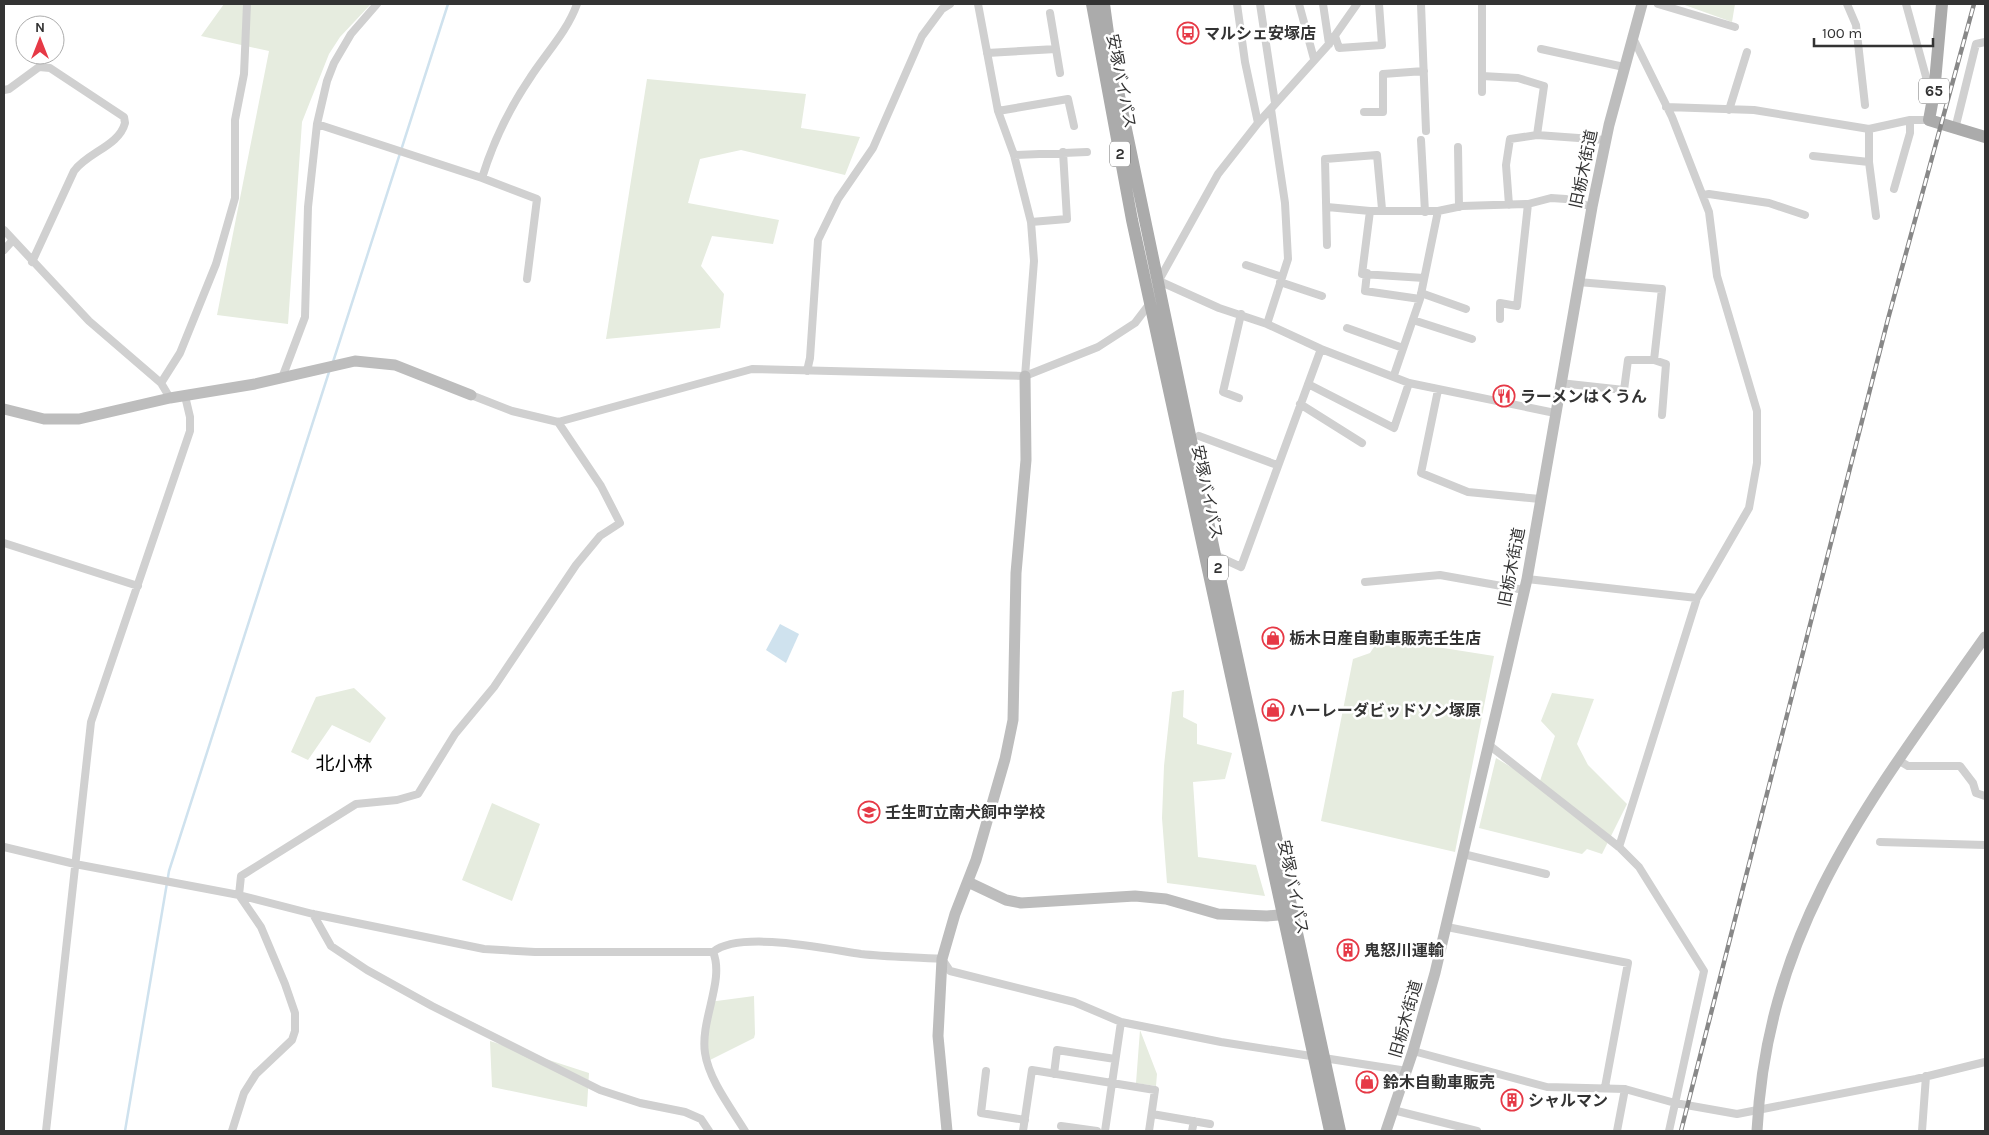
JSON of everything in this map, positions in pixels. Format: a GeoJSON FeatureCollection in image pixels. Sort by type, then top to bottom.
{"type":"FeatureCollection","features":[{"type":"Feature","properties":{"kind":"main road","name":"安塚バイパス"},"geometry":{"type":"LineString","coordinates":[[1092,4],[1150,304],[1320,1057],[1340,1131]]}},
{"type":"Feature","properties":{"kind":"main road","name":"安塚バイパス"},"geometry":{"type":"LineString","coordinates":[[1104,4],[1112,62],[1159,281],[1288,915]]}},
{"type":"Feature","properties":{"kind":"main road","name":"65"},"geometry":{"type":"LineString","coordinates":[[1942,4],[1934,92],[1929,120],[1985,137]]}},
{"type":"Feature","properties":{"kind":"main road","name":"安塚バイパス"},"geometry":{"type":"LineString","coordinates":[[1320,1057],[1330,1131]]}},
{"type":"Feature","properties":{"kind":"street"},"geometry":{"type":"LineString","coordinates":[[161,382],[180,353],[216,264],[235,198],[235,120],[244,74],[248,4]]}},
{"type":"Feature","properties":{"kind":"street"},"geometry":{"type":"LineString","coordinates":[[282,378],[305,317],[308,207],[317,124],[327,81],[336,57],[351,34],[377,4]]}},
{"type":"Feature","properties":{"kind":"street"},"geometry":{"type":"LineString","coordinates":[[482,178],[491,148],[504,121],[530,77],[565,31],[576,4]]}},
{"type":"Feature","properties":{"kind":"street"},"geometry":{"type":"LineString","coordinates":[[807,371],[810,358],[818,240],[838,199],[873,148],[922,36],[942,9],[950,4]]}},
{"type":"Feature","properties":{"kind":"street"},"geometry":{"type":"LineString","coordinates":[[947,1131],[938,1036],[942,959],[1004,764],[1013,720],[1016,573],[1026,460],[1024,376],[1034,261],[1031,222],[1014,155],[998,111],[978,4]]}},
{"type":"Feature","properties":{"kind":"street"},"geometry":{"type":"LineString","coordinates":[[1237,4],[1245,62],[1258,122]]}},
{"type":"Feature","properties":{"kind":"street"},"geometry":{"type":"LineString","coordinates":[[1260,4],[1285,203],[1288,259],[1267,324]]}},
{"type":"Feature","properties":{"kind":"street"},"geometry":{"type":"LineString","coordinates":[[1299,4],[1314,59]]}},
{"type":"Feature","properties":{"kind":"street"},"geometry":{"type":"LineString","coordinates":[[1323,4],[1329,44]]}},
{"type":"Feature","properties":{"kind":"street"},"geometry":{"type":"LineString","coordinates":[[4,409],[44,419],[79,419],[170,398],[282,378],[344,362],[368,360],[411,370],[512,411],[558,422],[704,384],[747,370],[1024,376],[1098,346],[1135,323],[1150,304],[1159,281],[1218,174],[1258,122],[1329,44],[1357,4]]}},
{"type":"Feature","properties":{"kind":"street"},"geometry":{"type":"LineString","coordinates":[[1335,36],[1339,48],[1382,45],[1379,4]]}},
{"type":"Feature","properties":{"kind":"street"},"geometry":{"type":"LineString","coordinates":[[1421,4],[1426,131]]}},
{"type":"Feature","properties":{"kind":"street"},"geometry":{"type":"LineString","coordinates":[[1482,4],[1482,92]]}},
{"type":"Feature","properties":{"kind":"street","name":"旧栃木街道"},"geometry":{"type":"LineString","coordinates":[[1386,1131],[1407,1072],[1447,927],[1489,745],[1525,584],[1592,207],[1606,140],[1642,4]]}},
{"type":"Feature","properties":{"kind":"street"},"geometry":{"type":"LineString","coordinates":[[1658,4],[1735,27]]}},
{"type":"Feature","properties":{"kind":"street"},"geometry":{"type":"LineString","coordinates":[[1848,4],[1856,25],[1865,105]]}},
{"type":"Feature","properties":{"kind":"street"},"geometry":{"type":"LineString","coordinates":[[1906,4],[1928,84],[1934,92]]}},
{"type":"Feature","properties":{"kind":"street"},"geometry":{"type":"LineString","coordinates":[[1050,13],[1060,73]]}},
{"type":"Feature","properties":{"kind":"street"},"geometry":{"type":"LineString","coordinates":[[1619,847],[1697,598],[1749,508],[1753,492],[1758,443],[1755,400],[1717,276],[1709,212],[1704,195],[1656,81],[1632,36]]}},
{"type":"Feature","properties":{"kind":"street"},"geometry":{"type":"LineString","coordinates":[[1955,129],[1976,44],[1985,42]]}},
{"type":"Feature","properties":{"kind":"street"},"geometry":{"type":"LineString","coordinates":[[987,53],[1056,48]]}},
{"type":"Feature","properties":{"kind":"street"},"geometry":{"type":"LineString","coordinates":[[1541,49],[1624,67]]}},
{"type":"Feature","properties":{"kind":"street"},"geometry":{"type":"LineString","coordinates":[[1729,110],[1748,52]]}},
{"type":"Feature","properties":{"kind":"street"},"geometry":{"type":"LineString","coordinates":[[4,90],[9,89],[39,67],[50,68],[124,117],[126,122],[119,136],[84,159],[74,171],[32,262]]}},
{"type":"Feature","properties":{"kind":"street"},"geometry":{"type":"LineString","coordinates":[[1364,112],[1383,112],[1382,74],[1424,71]]}},
{"type":"Feature","properties":{"kind":"street"},"geometry":{"type":"LineString","coordinates":[[1482,76],[1518,78],[1544,86],[1537,135]]}},
{"type":"Feature","properties":{"kind":"street"},"geometry":{"type":"LineString","coordinates":[[998,111],[1068,99],[1074,126]]}},
{"type":"Feature","properties":{"kind":"street"},"geometry":{"type":"LineString","coordinates":[[1666,108],[1763,112],[1869,129],[1910,120],[1929,120]]}},
{"type":"Feature","properties":{"kind":"street"},"geometry":{"type":"LineString","coordinates":[[1894,189],[1910,133],[1910,120]]}},
{"type":"Feature","properties":{"kind":"street"},"geometry":{"type":"LineString","coordinates":[[317,124],[482,178],[538,200],[527,279]]}},
{"type":"Feature","properties":{"kind":"street"},"geometry":{"type":"LineString","coordinates":[[1869,129],[1869,162],[1876,216]]}},
{"type":"Feature","properties":{"kind":"street"},"geometry":{"type":"LineString","coordinates":[[1509,205],[1506,165],[1510,139],[1537,135],[1606,140]]}},
{"type":"Feature","properties":{"kind":"street"},"geometry":{"type":"LineString","coordinates":[[1421,140],[1425,212]]}},
{"type":"Feature","properties":{"kind":"street"},"geometry":{"type":"LineString","coordinates":[[1458,147],[1459,207]]}},
{"type":"Feature","properties":{"kind":"street"},"geometry":{"type":"LineString","coordinates":[[1031,222],[1066,219],[1063,152]]}},
{"type":"Feature","properties":{"kind":"street"},"geometry":{"type":"LineString","coordinates":[[1014,155],[1087,152]]}},
{"type":"Feature","properties":{"kind":"street"},"geometry":{"type":"LineString","coordinates":[[1327,245],[1325,159],[1377,156],[1382,209]]}},
{"type":"Feature","properties":{"kind":"street"},"geometry":{"type":"LineString","coordinates":[[1813,156],[1869,162]]}},
{"type":"Feature","properties":{"kind":"street"},"geometry":{"type":"LineString","coordinates":[[1704,195],[1709,194],[1769,203],[1805,216]]}},
{"type":"Feature","properties":{"kind":"street"},"geometry":{"type":"LineString","coordinates":[[1327,207],[1370,211],[1382,209],[1425,212],[1459,207],[1528,204],[1551,198],[1592,207]]}},
{"type":"Feature","properties":{"kind":"street"},"geometry":{"type":"LineString","coordinates":[[1500,319],[1500,303],[1517,306],[1528,204]]}},
{"type":"Feature","properties":{"kind":"street"},"geometry":{"type":"LineString","coordinates":[[1370,211],[1362,274],[1424,278]]}},
{"type":"Feature","properties":{"kind":"street"},"geometry":{"type":"LineString","coordinates":[[1394,375],[1421,296],[1438,211]]}},
{"type":"Feature","properties":{"kind":"street"},"geometry":{"type":"LineString","coordinates":[[4,230],[89,322],[161,382],[170,398]]}},
{"type":"Feature","properties":{"kind":"street"},"geometry":{"type":"LineString","coordinates":[[4,250],[12,240]]}},
{"type":"Feature","properties":{"kind":"street"},"geometry":{"type":"LineString","coordinates":[[1246,265],[1322,296]]}},
{"type":"Feature","properties":{"kind":"street"},"geometry":{"type":"LineString","coordinates":[[1367,274],[1365,291],[1421,296],[1466,309]]}},
{"type":"Feature","properties":{"kind":"street"},"geometry":{"type":"LineString","coordinates":[[1159,281],[1219,308],[1267,324],[1321,349],[1394,375],[1409,383],[1554,413]]}},
{"type":"Feature","properties":{"kind":"street"},"geometry":{"type":"LineString","coordinates":[[1578,282],[1662,289],[1654,360]]}},
{"type":"Feature","properties":{"kind":"street"},"geometry":{"type":"LineString","coordinates":[[1239,398],[1223,392],[1241,314]]}},
{"type":"Feature","properties":{"kind":"street"},"geometry":{"type":"LineString","coordinates":[[1413,320],[1472,339]]}},
{"type":"Feature","properties":{"kind":"street"},"geometry":{"type":"LineString","coordinates":[[1347,328],[1403,348]]}},
{"type":"Feature","properties":{"kind":"street"},"geometry":{"type":"LineString","coordinates":[[1215,555],[1241,567],[1321,349]]}},
{"type":"Feature","properties":{"kind":"street"},"geometry":{"type":"LineString","coordinates":[[1560,383],[1624,390],[1628,360],[1654,360],[1666,364],[1662,416]]}},
{"type":"Feature","properties":{"kind":"street"},"geometry":{"type":"LineString","coordinates":[[1308,384],[1394,428],[1409,383]]}},
{"type":"Feature","properties":{"kind":"street"},"geometry":{"type":"LineString","coordinates":[[1438,390],[1421,473],[1468,492],[1540,499]]}},
{"type":"Feature","properties":{"kind":"street"},"geometry":{"type":"LineString","coordinates":[[46,1131],[91,722],[190,431],[190,417],[185,396]]}},
{"type":"Feature","properties":{"kind":"street"},"geometry":{"type":"LineString","coordinates":[[1300,404],[1362,443]]}},
{"type":"Feature","properties":{"kind":"street"},"geometry":{"type":"LineString","coordinates":[[232,1131],[244,1093],[256,1074],[292,1040],[295,1031],[295,1013],[285,984],[261,927],[239,895],[241,876],[345,809],[356,804],[397,800],[418,794],[455,734],[494,687],[576,566],[600,536],[620,522],[601,486],[558,422]]}},
{"type":"Feature","properties":{"kind":"street"},"geometry":{"type":"LineString","coordinates":[[1199,436],[1277,466]]}},
{"type":"Feature","properties":{"kind":"street"},"geometry":{"type":"LineString","coordinates":[[4,543],[138,586]]}},
{"type":"Feature","properties":{"kind":"street"},"geometry":{"type":"LineString","coordinates":[[1364,582],[1440,575],[1697,598]]}},
{"type":"Feature","properties":{"kind":"street"},"geometry":{"type":"LineString","coordinates":[[1757,1131],[1765,1053],[1774,1016],[1796,941],[1815,898],[1838,854],[1898,760],[1985,637]]}},
{"type":"Feature","properties":{"kind":"street"},"geometry":{"type":"LineString","coordinates":[[1489,745],[1619,847],[1639,867],[1704,971],[1669,1131]]}},
{"type":"Feature","properties":{"kind":"street"},"geometry":{"type":"LineString","coordinates":[[1898,760],[1908,766],[1960,766],[1973,783],[1976,793],[1985,796]]}},
{"type":"Feature","properties":{"kind":"street"},"geometry":{"type":"LineString","coordinates":[[1880,842],[1985,844]]}},
{"type":"Feature","properties":{"kind":"street"},"geometry":{"type":"LineString","coordinates":[[4,847],[75,864],[239,895],[313,914],[484,949],[535,952],[713,952],[720,946],[773,941],[862,954],[942,959]]}},
{"type":"Feature","properties":{"kind":"street"},"geometry":{"type":"LineString","coordinates":[[1464,854],[1546,874]]}},
{"type":"Feature","properties":{"kind":"street"},"geometry":{"type":"LineString","coordinates":[[968,882],[1006,900],[1021,904],[1151,896],[1218,914],[1288,915]]}},
{"type":"Feature","properties":{"kind":"street"},"geometry":{"type":"LineString","coordinates":[[313,914],[331,946],[367,970],[432,1006],[600,1090],[640,1103],[685,1112],[701,1119],[709,1131]]}},
{"type":"Feature","properties":{"kind":"street"},"geometry":{"type":"LineString","coordinates":[[1447,927],[1628,964],[1605,1088]]}},
{"type":"Feature","properties":{"kind":"street"},"geometry":{"type":"LineString","coordinates":[[713,952],[718,964],[705,1031],[705,1053],[710,1070],[745,1131]]}},
{"type":"Feature","properties":{"kind":"street"},"geometry":{"type":"LineString","coordinates":[[942,959],[950,971],[1074,1002],[1121,1022],[1221,1042],[1407,1072]]}},
{"type":"Feature","properties":{"kind":"street"},"geometry":{"type":"LineString","coordinates":[[1105,1131],[1121,1022]]}},
{"type":"Feature","properties":{"kind":"street"},"geometry":{"type":"LineString","coordinates":[[1054,1074],[1057,1050],[1116,1059]]}},
{"type":"Feature","properties":{"kind":"street"},"geometry":{"type":"LineString","coordinates":[[1413,1051],[1547,1087],[1625,1089],[1675,1104],[1737,1114],[1926,1076],[1985,1062]]}},
{"type":"Feature","properties":{"kind":"street"},"geometry":{"type":"LineString","coordinates":[[1023,1131],[1032,1070],[1155,1090],[1149,1131]]}},
{"type":"Feature","properties":{"kind":"street"},"geometry":{"type":"LineString","coordinates":[[986,1071],[981,1112],[1025,1120]]}},
{"type":"Feature","properties":{"kind":"street"},"geometry":{"type":"LineString","coordinates":[[1922,1131],[1926,1076]]}},
{"type":"Feature","properties":{"kind":"street"},"geometry":{"type":"LineString","coordinates":[[1617,1131],[1625,1089]]}},
{"type":"Feature","properties":{"kind":"street"},"geometry":{"type":"LineString","coordinates":[[1393,1110],[1477,1131]]}},
{"type":"Feature","properties":{"kind":"street"},"geometry":{"type":"LineString","coordinates":[[1152,1114],[1210,1124]]}},
{"type":"Feature","properties":{"kind":"street"},"geometry":{"type":"LineString","coordinates":[[1192,1131],[1194,1121]]}},
{"type":"Feature","properties":{"kind":"street"},"geometry":{"type":"LineString","coordinates":[[1061,1126],[1096,1131]]}},
{"type":"Feature","properties":{"kind":"shaded area"},"geometry":{"type":"Polygon","coordinates":[[[224,4],[371,4],[340,37],[329,54],[302,122],[288,324],[217,315],[269,51],[201,36],[224,4]]]}},
{"type":"Feature","properties":{"kind":"shaded area"},"geometry":{"type":"Polygon","coordinates":[[[1682,4],[1735,4],[1732,22],[1682,4]]]}},
{"type":"Feature","properties":{"kind":"shaded area"},"geometry":{"type":"Polygon","coordinates":[[[647,79],[806,94],[801,128],[860,137],[845,175],[741,150],[700,159],[688,203],[779,220],[773,244],[712,236],[701,266],[724,294],[720,328],[606,339],[647,79]]]}},
{"type":"Feature","properties":{"kind":"shaded area"},"geometry":{"type":"Polygon","coordinates":[[[1380,638],[1494,656],[1455,852],[1321,821],[1353,659],[1370,653],[1380,638]]]}},
{"type":"Feature","properties":{"kind":"shaded area"},"geometry":{"type":"Polygon","coordinates":[[[354,688],[386,718],[370,743],[332,725],[308,760],[291,752],[316,697],[354,688]]]}},
{"type":"Feature","properties":{"kind":"shaded area"},"geometry":{"type":"Polygon","coordinates":[[[1184,690],[1183,717],[1197,724],[1197,744],[1232,753],[1225,779],[1193,782],[1198,857],[1256,865],[1265,896],[1167,883],[1162,818],[1164,766],[1172,692],[1184,690]]]}},
{"type":"Feature","properties":{"kind":"shaded area"},"geometry":{"type":"Polygon","coordinates":[[[1552,693],[1594,699],[1577,744],[1588,765],[1627,804],[1602,854],[1587,849],[1582,854],[1479,828],[1496,758],[1539,784],[1555,736],[1541,721],[1552,693]]]}},
{"type":"Feature","properties":{"kind":"shaded area"},"geometry":{"type":"Polygon","coordinates":[[[492,803],[540,824],[512,901],[462,880],[492,803]]]}},
{"type":"Feature","properties":{"kind":"shaded area"},"geometry":{"type":"Polygon","coordinates":[[[754,996],[754,1038],[704,1063],[709,1002],[754,996]]]}},
{"type":"Feature","properties":{"kind":"shaded area"},"geometry":{"type":"Polygon","coordinates":[[[1140,1030],[1157,1074],[1156,1086],[1136,1083],[1140,1030]]]}},
{"type":"Feature","properties":{"kind":"shaded area"},"geometry":{"type":"Polygon","coordinates":[[[490,1041],[589,1073],[587,1107],[492,1087],[490,1041]]]}},
{"type":"Feature","properties":{"kind":"water"},"geometry":{"type":"Polygon","coordinates":[[[780,624],[799,634],[786,663],[766,650],[780,624]]]}},
{"type":"Feature","properties":{"kind":"waterway"},"geometry":{"type":"LineString","coordinates":[[333,362],[448,4]]}},
{"type":"Feature","properties":{"kind":"waterway"},"geometry":{"type":"LineString","coordinates":[[125,1131],[169,871],[329,372]]}},
{"type":"Feature","properties":{"kind":"railway"},"geometry":{"type":"LineString","coordinates":[[1681,1131],[1888,319],[1974,4]]}},
{"type":"Feature","properties":{"kind":"place","name":"マルシェ安塚店"},"geometry":{"type":"Point","coordinates":[1188,33]}},
{"type":"Feature","properties":{"kind":"place","name":"ラーメンはくうん"},"geometry":{"type":"Point","coordinates":[1504,396]}},
{"type":"Feature","properties":{"kind":"place","name":"栃木日産自動車販売壬生店"},"geometry":{"type":"Point","coordinates":[1273,638]}},
{"type":"Feature","properties":{"kind":"place","name":"ハーレーダビッドソン塚原"},"geometry":{"type":"Point","coordinates":[1273,710]}},
{"type":"Feature","properties":{"kind":"place","name":"壬生町立南犬飼中学校"},"geometry":{"type":"Point","coordinates":[869,812]}},
{"type":"Feature","properties":{"kind":"place","name":"鬼怒川運輸"},"geometry":{"type":"Point","coordinates":[1348,950]}},
{"type":"Feature","properties":{"kind":"place","name":"鈴木自動車販売"},"geometry":{"type":"Point","coordinates":[1367,1082]}},
{"type":"Feature","properties":{"kind":"place","name":"シャルマン"},"geometry":{"type":"Point","coordinates":[1512,1100]}},
{"type":"Feature","properties":{"kind":"district","name":"北小林"},"geometry":{"type":"Point","coordinates":[344,763]}}]}
